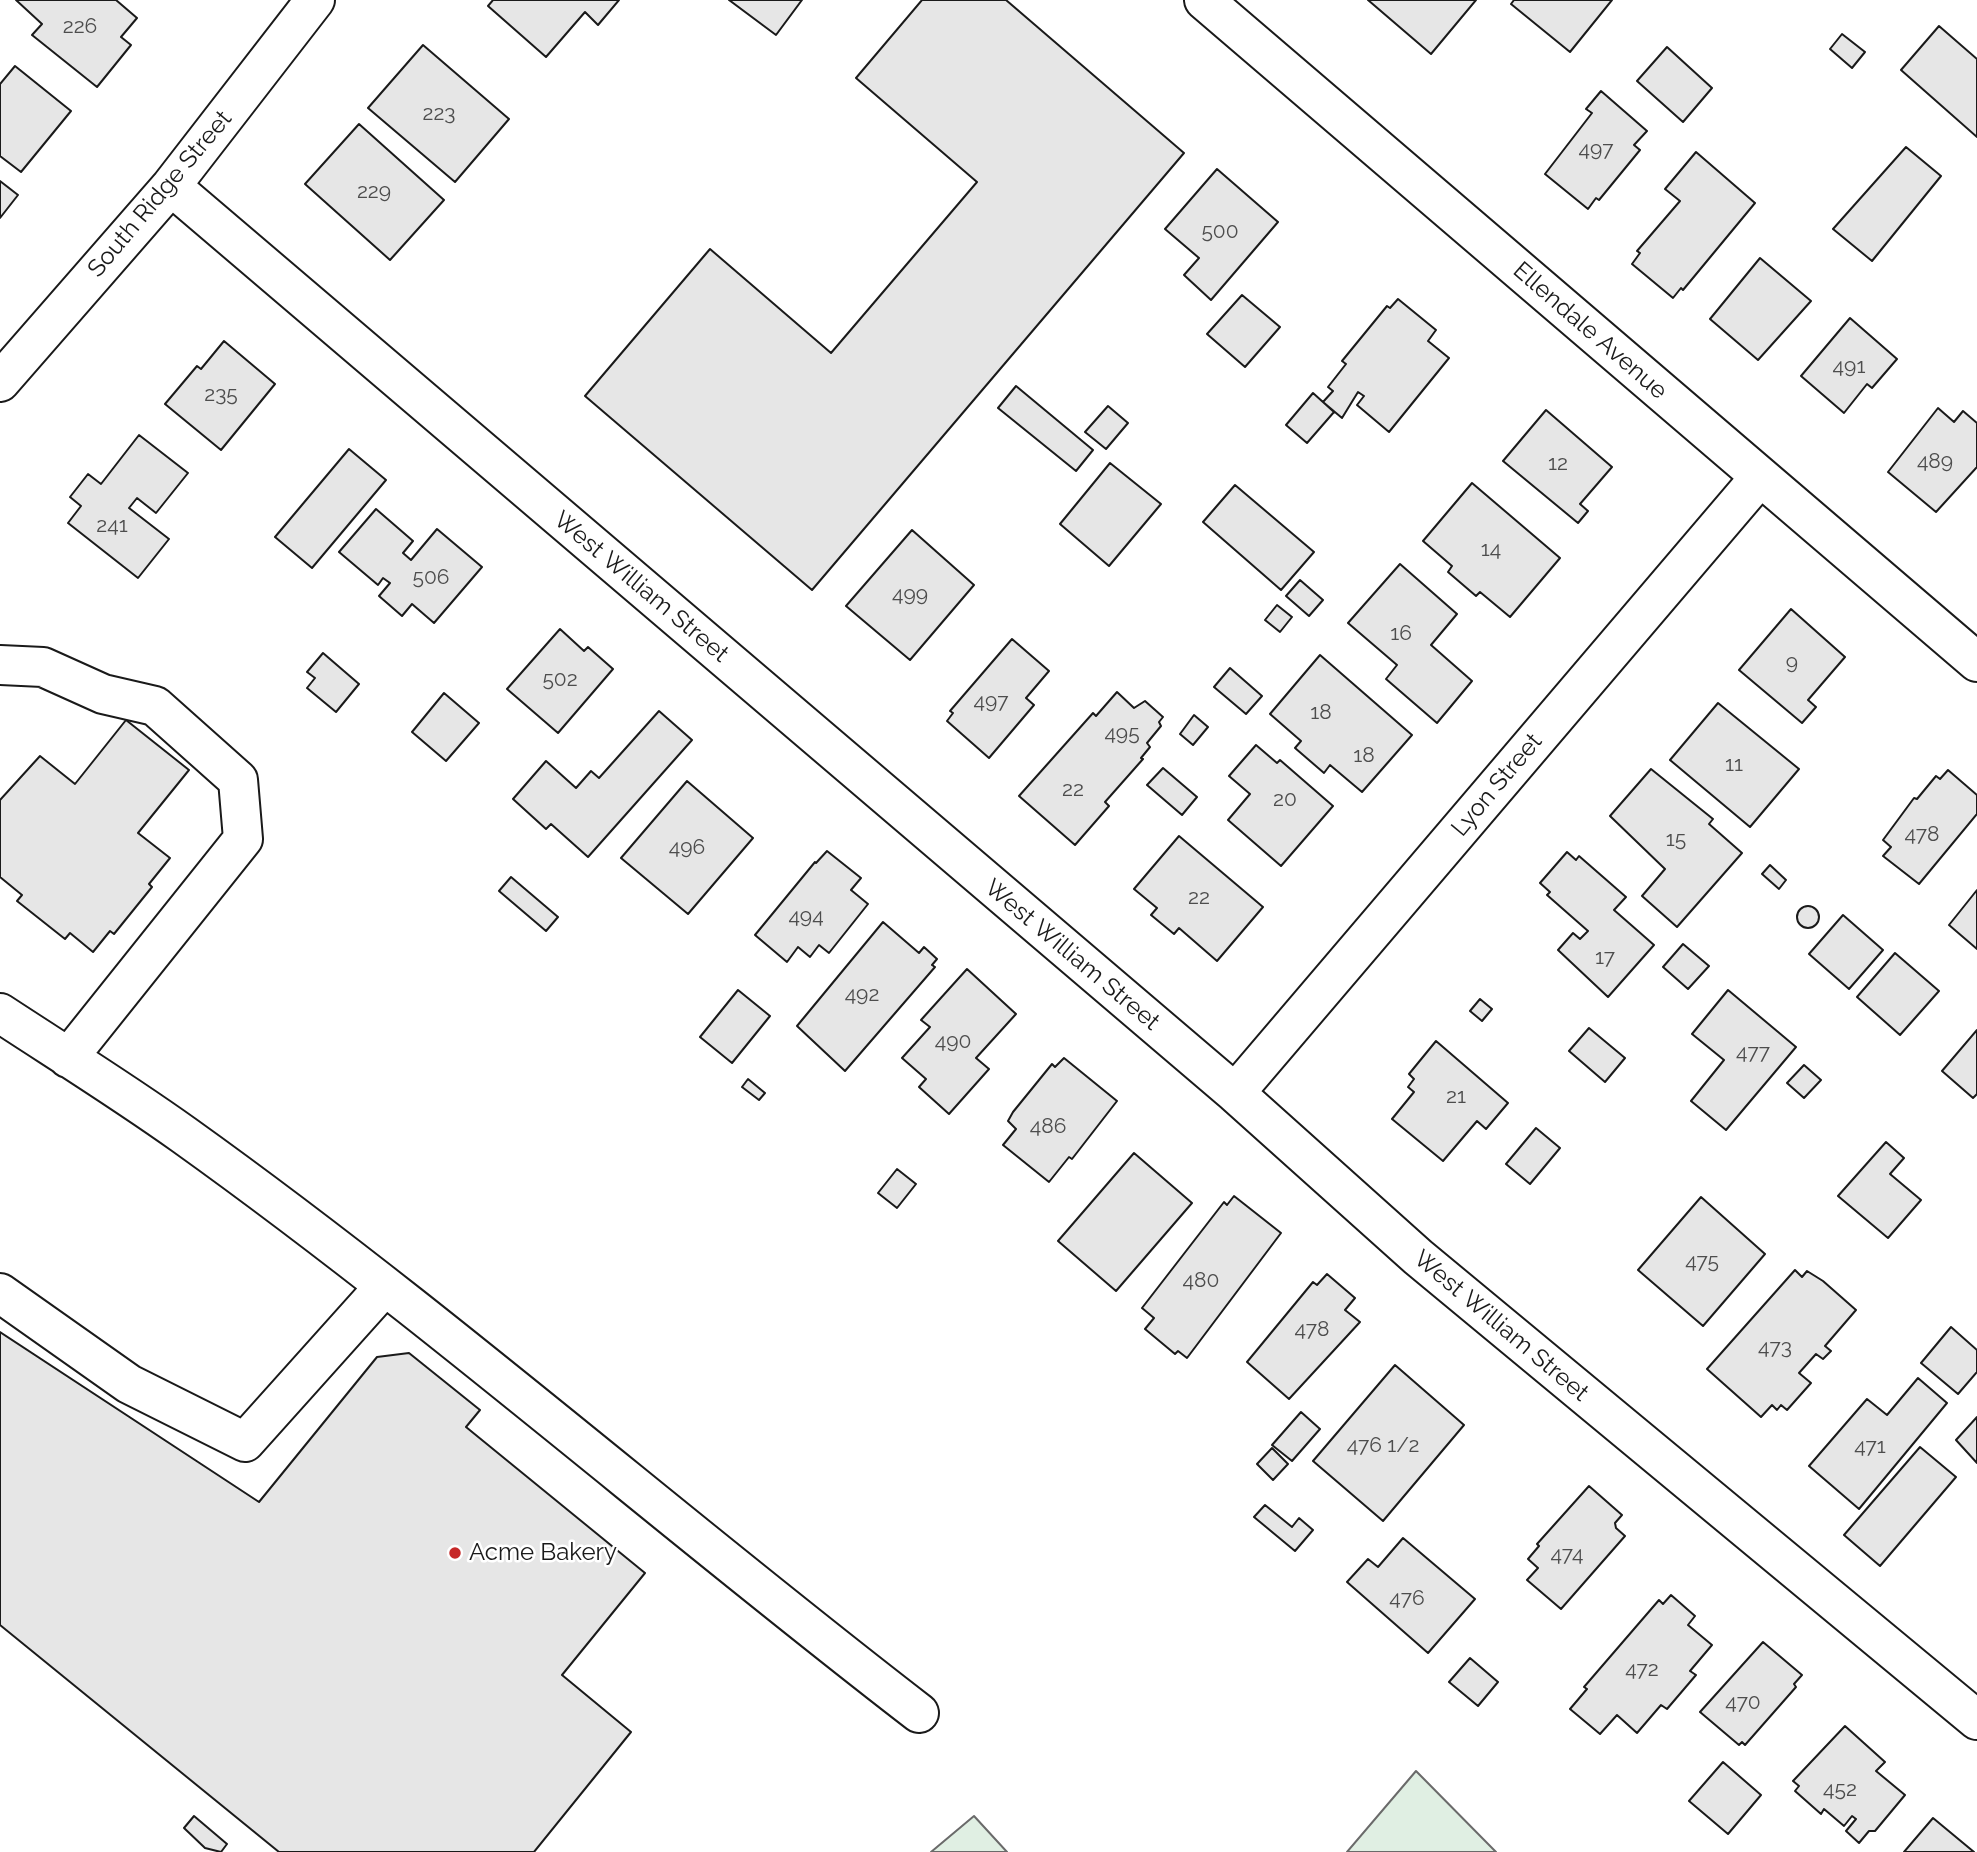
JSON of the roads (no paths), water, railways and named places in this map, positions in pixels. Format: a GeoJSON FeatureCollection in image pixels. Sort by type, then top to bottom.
{"type":"FeatureCollection","features":[{"type":"Feature","properties":{"kind":"street","name":"South Ridge Street"},"geometry":{"type":"LineString","coordinates":[[0,382],[171,186],[315,0]]}},
{"type":"Feature","properties":{"kind":"street","name":"Ellendale Avenue"},"geometry":{"type":"LineString","coordinates":[[1204,0],[1977,662]]}},
{"type":"Feature","properties":{"kind":"street","name":"West William Street"},"geometry":{"type":"LineString","coordinates":[[171,186],[1235,1093],[1418,1257],[1977,1720]]}},
{"type":"Feature","properties":{"kind":"street","name":"Lyon Street"},"geometry":{"type":"LineString","coordinates":[[1235,1093],[1760,477]]}},
{"type":"Feature","properties":{"kind":"street"},"geometry":{"type":"LineString","coordinates":[[0,665],[43,667],[103,694],[155,706],[238,780],[243,839],[68,1058]]}},
{"type":"Feature","properties":{"kind":"street"},"geometry":{"type":"LineString","coordinates":[[0,1013],[186,1137],[384,1287],[783,1608],[919,1713]]}},
{"type":"Feature","properties":{"kind":"street"},"geometry":{"type":"LineString","coordinates":[[0,1293],[130,1384],[245,1442],[384,1287]]}},
{"type":"Feature","properties":{"kind":"place","name":"Acme Bakery"},"geometry":{"type":"Point","coordinates":[455,1553]}}]}
